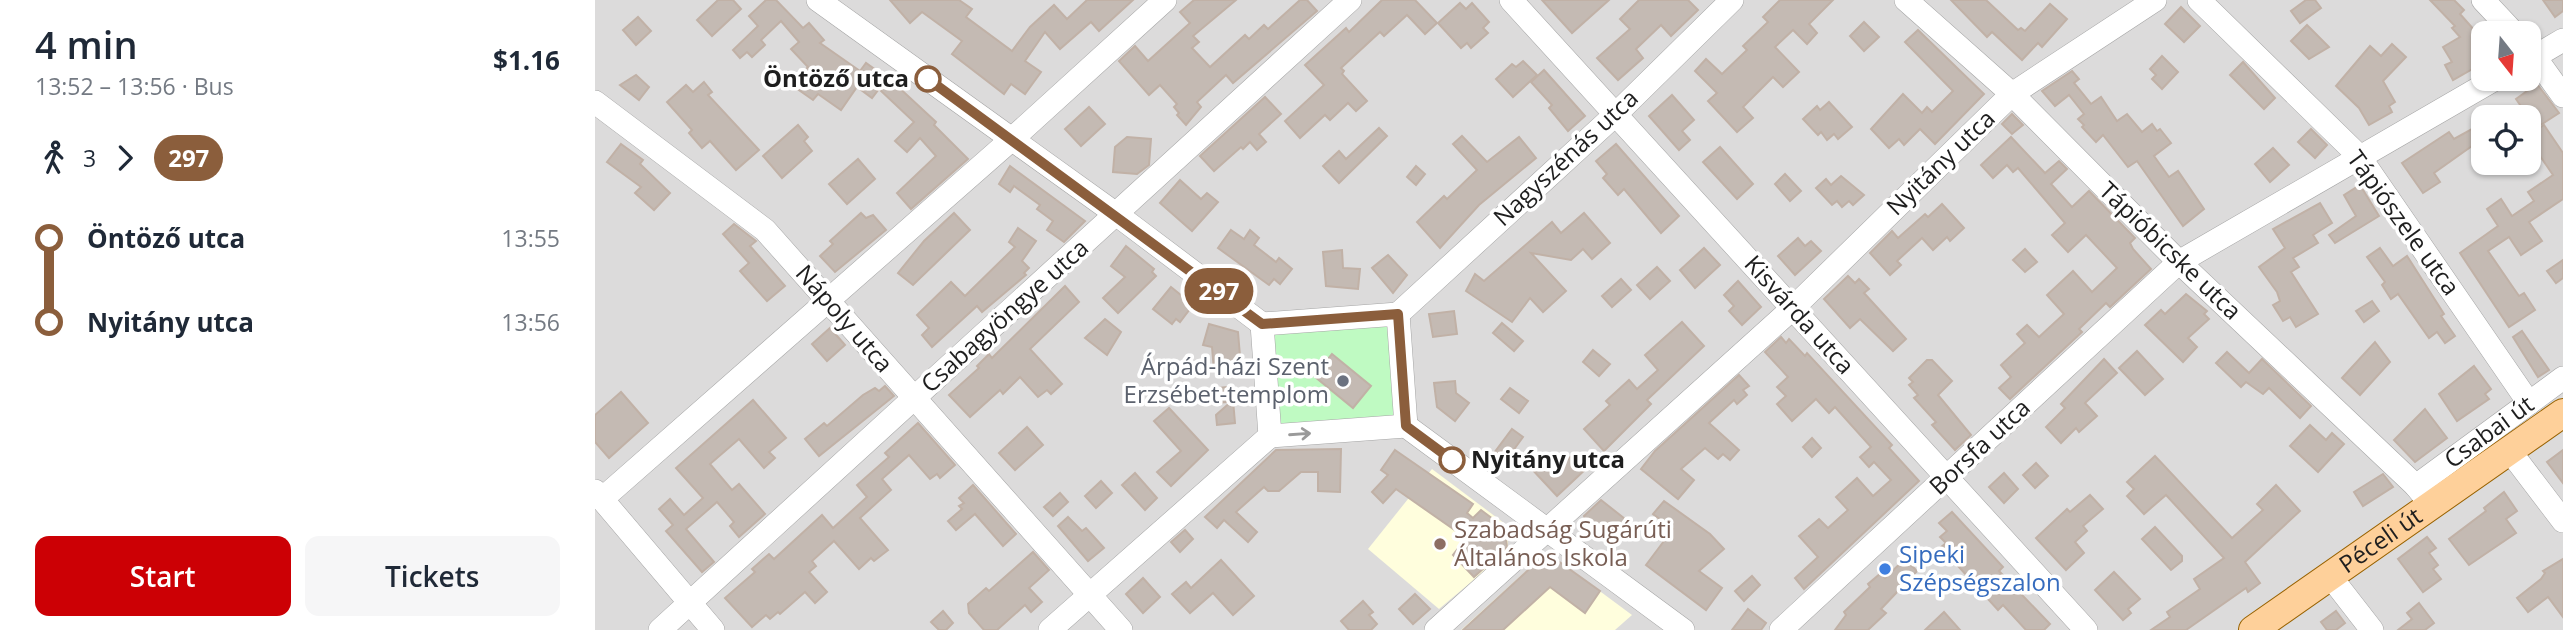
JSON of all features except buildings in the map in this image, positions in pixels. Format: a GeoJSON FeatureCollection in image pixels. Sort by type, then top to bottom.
{"type":"FeatureCollection","features":[{"type":"Feature","properties":{"kind":"main road","name":"Csabai út"},"geometry":{"type":"LineString","coordinates":[[2509,450],[2563,413]]}},
{"type":"Feature","properties":{"kind":"main road","name":"Péceli út"},"geometry":{"type":"LineString","coordinates":[[2253,630],[2330,576],[2424,496],[2509,450]]}},
{"type":"Feature","properties":{"kind":"street"},"geometry":{"type":"LineString","coordinates":[[820,0],[1116,214],[1262,324],[1398,314],[1406,426]]}},
{"type":"Feature","properties":{"kind":"street"},"geometry":{"type":"LineString","coordinates":[[713,630],[598,495],[828,300],[1165,0]]}},
{"type":"Feature","properties":{"kind":"street","name":"Csabagyöngye utca"},"geometry":{"type":"LineString","coordinates":[[660,630],[1350,0]]}},
{"type":"Feature","properties":{"kind":"street","name":"Kisvárda utca"},"geometry":{"type":"LineString","coordinates":[[1511,0],[2086,630]]}},
{"type":"Feature","properties":{"kind":"street","name":"Nagyszénás utca"},"geometry":{"type":"LineString","coordinates":[[1398,314],[1616,114],[1732,0]]}},
{"type":"Feature","properties":{"kind":"street","name":"Tápióbicske utca"},"geometry":{"type":"LineString","coordinates":[[1906,0],[2012,94],[2179,262],[2424,496]]}},
{"type":"Feature","properties":{"kind":"street","name":"Nyitány utca"},"geometry":{"type":"LineString","coordinates":[[1436,630],[1793,308],[2012,94],[2155,0]]}},
{"type":"Feature","properties":{"kind":"street","name":"Tápiószele utca"},"geometry":{"type":"LineString","coordinates":[[2199,0],[2359,156],[2529,403]]}},
{"type":"Feature","properties":{"kind":"street"},"geometry":{"type":"LineString","coordinates":[[2483,0],[2503,21]]}},
{"type":"Feature","properties":{"kind":"street"},"geometry":{"type":"LineString","coordinates":[[2541,50],[2563,40]]}},
{"type":"Feature","properties":{"kind":"street"},"geometry":{"type":"LineString","coordinates":[[2541,68],[2563,96]]}},
{"type":"Feature","properties":{"kind":"street","name":"Borsfa utca"},"geometry":{"type":"LineString","coordinates":[[1781,630],[2179,262],[2474,91]]}},
{"type":"Feature","properties":{"kind":"street","name":"Nápoly utca"},"geometry":{"type":"LineString","coordinates":[[595,102],[765,230],[1121,630]]}},
{"type":"Feature","properties":{"kind":"street"},"geometry":{"type":"LineString","coordinates":[[1262,324],[1270,436]]}},
{"type":"Feature","properties":{"kind":"street","name":"Csabai út"},"geometry":{"type":"LineString","coordinates":[[2424,496],[2529,403],[2563,378]]}},
{"type":"Feature","properties":{"kind":"street"},"geometry":{"type":"LineString","coordinates":[[1050,630],[1270,436],[1406,426],[1683,630]]}},
{"type":"Feature","properties":{"kind":"street"},"geometry":{"type":"LineString","coordinates":[[2509,450],[2563,521]]}},
{"type":"Feature","properties":{"kind":"street"},"geometry":{"type":"LineString","coordinates":[[2330,576],[2372,630]]}},
{"type":"Feature","properties":{"kind":"shaded area"},"geometry":{"type":"Polygon","coordinates":[[[595,0],[2563,0],[2563,630],[595,630],[595,0]]]}},
{"type":"Feature","properties":{"kind":"shaded area","name":"Szabadság Sugárúti Általános Iskola"},"geometry":{"type":"Polygon","coordinates":[[[1432,469],[1508,526],[1508,551],[1439,609],[1368,549],[1432,469]]]}},
{"type":"Feature","properties":{"kind":"shaded area","name":"Szabadság Sugárúti Általános Iskola"},"geometry":{"type":"Polygon","coordinates":[[[1547,552],[1632,615],[1615,630],[1461,630],[1547,552]]]}},
{"type":"Feature","properties":{"kind":"green space"},"geometry":{"type":"Polygon","coordinates":[[[1398,314],[1406,426],[1270,436],[1262,324],[1398,314]]]}},
{"type":"Feature","properties":{"kind":"bus line","name":"297"},"geometry":{"type":"LineString","coordinates":[[928,79],[1116,214],[1262,324],[1398,314],[1406,426],[1452,460]]}},
{"type":"Feature","properties":{"kind":"place","name":"Öntöző utca"},"geometry":{"type":"Point","coordinates":[928,79]}},
{"type":"Feature","properties":{"kind":"place","name":"Árpád-házi Szent Erzsébet-templom"},"geometry":{"type":"Point","coordinates":[1343,381]}},
{"type":"Feature","properties":{"kind":"place","name":"Nyitány utca"},"geometry":{"type":"Point","coordinates":[1452,460]}},
{"type":"Feature","properties":{"kind":"place","name":"Szabadság Sugárúti Általános Iskola"},"geometry":{"type":"Point","coordinates":[1440,544]}},
{"type":"Feature","properties":{"kind":"place","name":"Sipeki Szépségszalon"},"geometry":{"type":"Point","coordinates":[1885,569]}}]}
